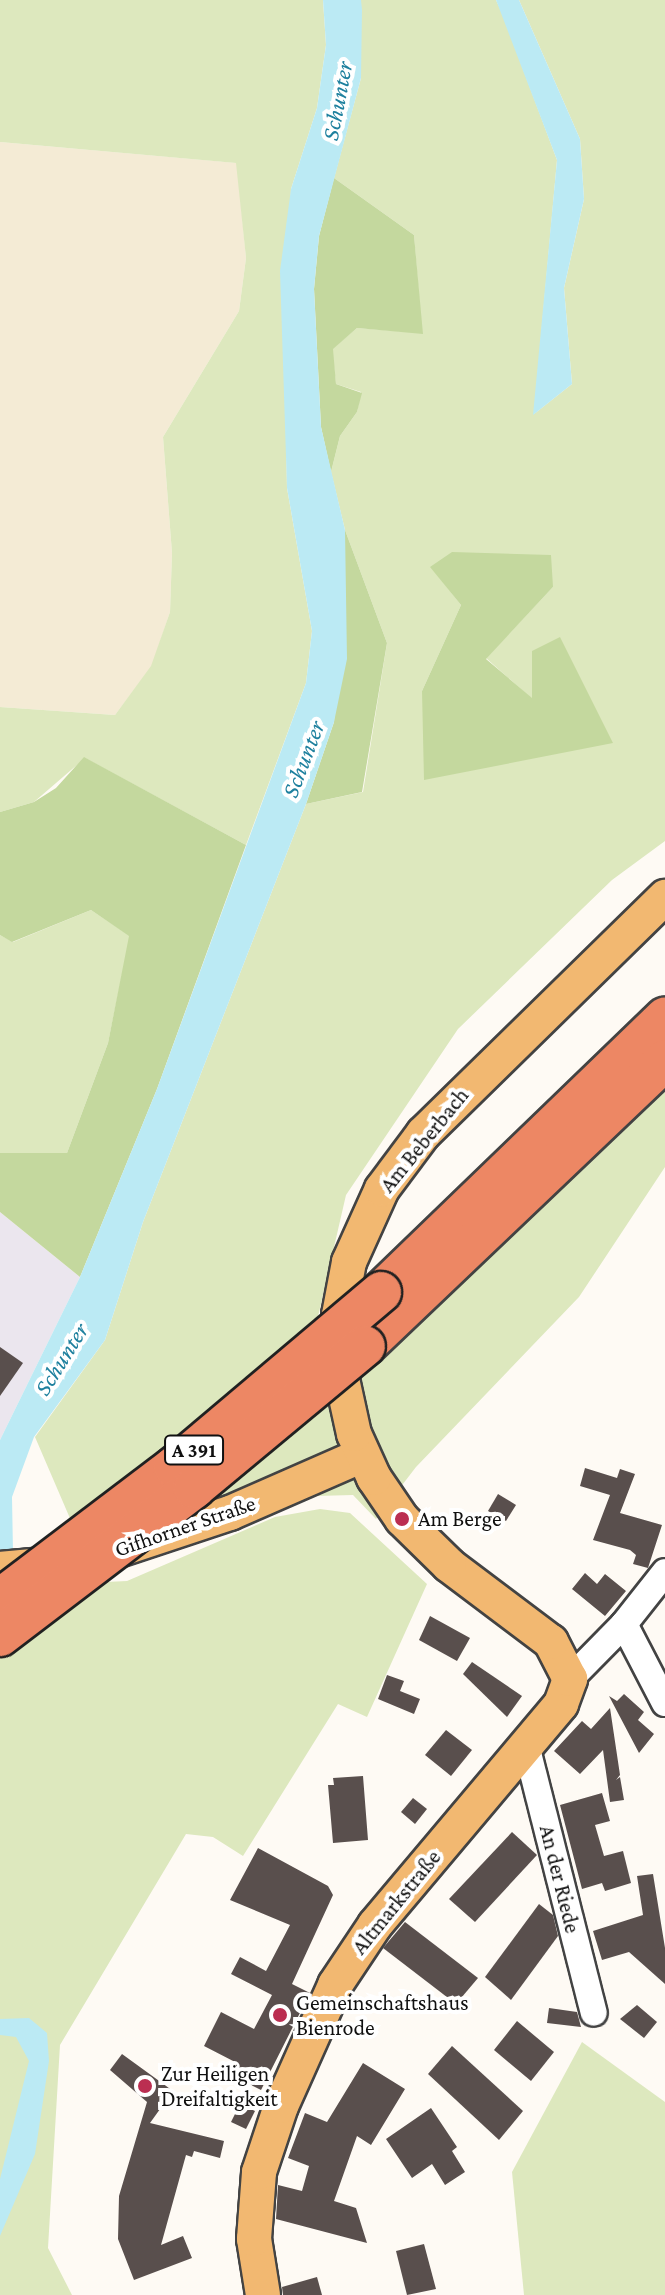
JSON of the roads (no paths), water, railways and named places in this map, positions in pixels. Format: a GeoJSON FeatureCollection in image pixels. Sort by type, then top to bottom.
{"type":"FeatureCollection","features":[{"type":"Feature","properties":{"kind":"highway","name":"A 391"},"geometry":{"type":"LineString","coordinates":[[0,1599],[174,1467],[381,1292],[665,1018]]}},
{"type":"Feature","properties":{"kind":"highway","name":"A 391"},"geometry":{"type":"LineString","coordinates":[[0,1636],[194,1488],[365,1346],[665,1060]]}},
{"type":"Feature","properties":{"kind":"main road","name":"Am Beberbach"},"geometry":{"type":"LineString","coordinates":[[363,1455],[345,1403],[338,1341],[349,1262],[369,1213],[403,1159],[444,1110],[665,897]]}},
{"type":"Feature","properties":{"kind":"main road","name":"Gifhorner Straße"},"geometry":{"type":"LineString","coordinates":[[0,1569],[70,1561],[217,1518],[363,1455]]}},
{"type":"Feature","properties":{"kind":"main road"},"geometry":{"type":"LineString","coordinates":[[363,1455],[414,1532],[460,1574],[543,1635],[563,1659],[570,1679]]}},
{"type":"Feature","properties":{"kind":"main road","name":"Altmarkstraße"},"geometry":{"type":"LineString","coordinates":[[263,2295],[254,2239],[259,2172],[281,2106],[335,1985],[375,1925],[561,1704],[570,1679]]}},
{"type":"Feature","properties":{"kind":"street","name":"Altmarkstraße"},"geometry":{"type":"LineString","coordinates":[[570,1679],[661,1585]]}},
{"type":"Feature","properties":{"kind":"street"},"geometry":{"type":"LineString","coordinates":[[624,1624],[665,1703]]}},
{"type":"Feature","properties":{"kind":"street","name":"An der Riede"},"geometry":{"type":"LineString","coordinates":[[526,1745],[594,2013]]}},
{"type":"Feature","properties":{"kind":"water","name":"Schunter"},"geometry":{"type":"Polygon","coordinates":[[[323,0],[361,0],[362,10],[361,78],[319,236],[314,289],[321,427],[345,530],[347,659],[334,722],[306,804],[143,1222],[105,1340],[34,1437],[12,1497],[13,1552],[0,1551],[0,1440],[80,1277],[157,1089],[306,683],[312,631],[287,488],[280,271],[291,189],[317,108],[326,45],[323,0]]]}},
{"type":"Feature","properties":{"kind":"water"},"geometry":{"type":"Polygon","coordinates":[[[496,0],[519,0],[580,139],[584,199],[564,288],[572,384],[533,415],[557,160],[496,0]]]}},
{"type":"Feature","properties":{"kind":"water"},"geometry":{"type":"Polygon","coordinates":[[[29,2018],[47,2033],[49,2061],[35,2154],[0,2236],[0,2179],[29,2061],[16,2037],[0,2035],[0,2019],[29,2018]]]}},
{"type":"Feature","properties":{"kind":"place","name":"Am Berge"},"geometry":{"type":"Point","coordinates":[402,1519]}},
{"type":"Feature","properties":{"kind":"place","name":"Gemeinschaftshaus Bienrode"},"geometry":{"type":"Point","coordinates":[280,2015]}},
{"type":"Feature","properties":{"kind":"place","name":"Zur Heiligen Dreifaltigkeit"},"geometry":{"type":"Point","coordinates":[145,2086]}}]}
